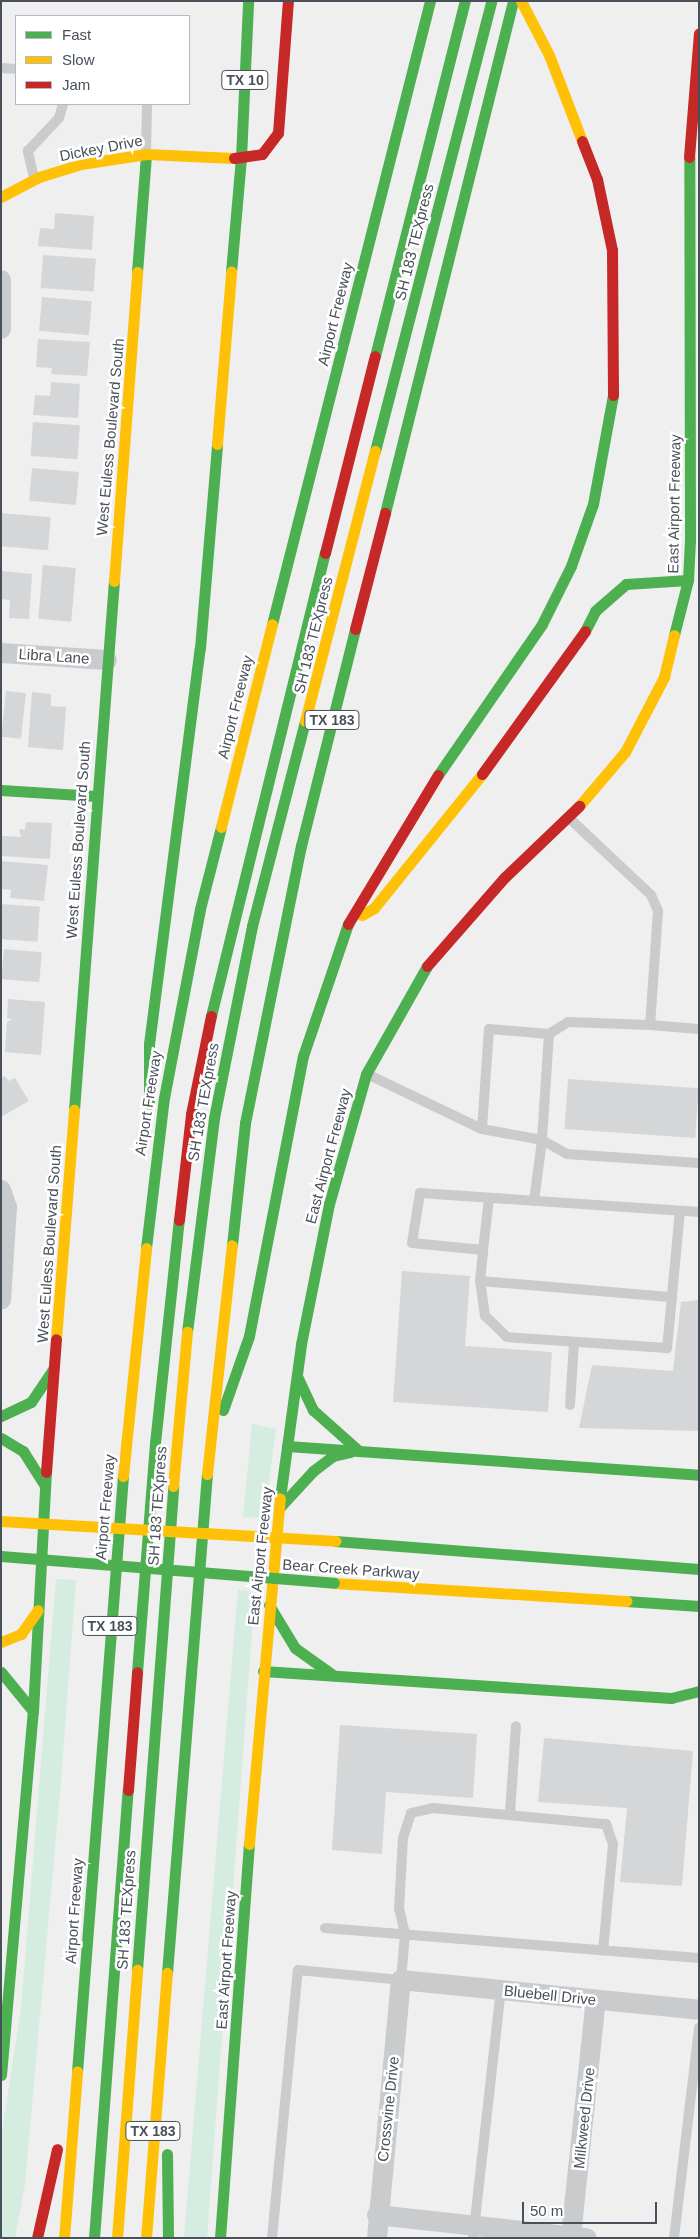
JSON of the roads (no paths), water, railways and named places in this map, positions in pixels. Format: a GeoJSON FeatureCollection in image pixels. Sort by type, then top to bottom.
{"type":"FeatureCollection","features":[{"type":"Feature","properties":{"kind":"main road","name":"TX 10"},"geometry":{"type":"LineString","coordinates":[[241,158],[248,1]]}},
{"type":"Feature","properties":{"kind":"main road","name":"Dickey Drive"},"geometry":{"type":"LineString","coordinates":[[1,197],[35,180],[81,164],[146,154],[241,158],[262,154],[278,133],[288,1]]}},
{"type":"Feature","properties":{"kind":"main road","name":"Airport Freeway"},"geometry":{"type":"LineString","coordinates":[[64,2238],[128,1406],[149,1198],[180,997],[200,908],[430,1]]}},
{"type":"Feature","properties":{"kind":"main road","name":"SH 183 TEXpress"},"geometry":{"type":"LineString","coordinates":[[94,2238],[154,1443],[191,1114],[229,931],[465,1]]}},
{"type":"Feature","properties":{"kind":"main road","name":"SH 183 TEXpress"},"geometry":{"type":"LineString","coordinates":[[117,2238],[176,1453],[193,1267],[212,1127],[252,926],[491,1]]}},
{"type":"Feature","properties":{"kind":"main road","name":"TX 183"},"geometry":{"type":"LineString","coordinates":[[146,2238],[209,1450],[234,1202],[268,999],[330,725],[513,1]]}},
{"type":"Feature","properties":{"kind":"main road"},"geometry":{"type":"LineString","coordinates":[[209,1450],[249,1336],[303,1056],[348,923],[437,775],[542,624],[571,566],[594,504],[616,377],[617,312],[612,250],[597,179],[569,103],[521,1]]}},
{"type":"Feature","properties":{"kind":"main road","name":"East Airport Freeway"},"geometry":{"type":"LineString","coordinates":[[220,2238],[257,1734],[279,1508],[297,1376],[329,1204],[366,1074],[428,965],[505,877],[569,818],[625,752],[647,712],[671,654],[693,581],[695,419],[686,208],[691,95],[699,33]]}},
{"type":"Feature","properties":{"kind":"main road","name":"West Euless Boulevard South"},"geometry":{"type":"LineString","coordinates":[[38,1610],[45,1486],[96,796],[146,154]]}},
{"type":"Feature","properties":{"kind":"main road"},"geometry":{"type":"LineString","coordinates":[[149,1198],[149,1044],[200,648],[241,158]]}},
{"type":"Feature","properties":{"kind":"main road"},"geometry":{"type":"LineString","coordinates":[[348,923],[374,908],[505,746],[579,643],[595,611],[626,584],[693,581]]}},
{"type":"Feature","properties":{"kind":"main road"},"geometry":{"type":"LineString","coordinates":[[1,790],[96,796]]}},
{"type":"Feature","properties":{"kind":"main road"},"geometry":{"type":"LineString","coordinates":[[1,1416],[32,1402],[55,1366]]}},
{"type":"Feature","properties":{"kind":"main road"},"geometry":{"type":"LineString","coordinates":[[297,1376],[313,1410],[335,1434],[359,1450]]}},
{"type":"Feature","properties":{"kind":"main road"},"geometry":{"type":"LineString","coordinates":[[1,1432],[50,1436]]}},
{"type":"Feature","properties":{"kind":"main road"},"geometry":{"type":"LineString","coordinates":[[1,1438],[23,1451],[45,1486]]}},
{"type":"Feature","properties":{"kind":"main road"},"geometry":{"type":"LineString","coordinates":[[287,1446],[699,1475]]}},
{"type":"Feature","properties":{"kind":"main road"},"geometry":{"type":"LineString","coordinates":[[279,1508],[333,1456],[359,1450]]}},
{"type":"Feature","properties":{"kind":"main road","name":"Bear Creek Parkway"},"geometry":{"type":"LineString","coordinates":[[1,1522],[335,1542],[699,1569]]}},
{"type":"Feature","properties":{"kind":"main road","name":"Bear Creek Parkway"},"geometry":{"type":"LineString","coordinates":[[1,1556],[334,1583],[699,1606]]}},
{"type":"Feature","properties":{"kind":"main road"},"geometry":{"type":"LineString","coordinates":[[269,1605],[295,1648],[333,1676]]}},
{"type":"Feature","properties":{"kind":"main road"},"geometry":{"type":"LineString","coordinates":[[1,1642],[22,1634],[38,1610]]}},
{"type":"Feature","properties":{"kind":"main road"},"geometry":{"type":"LineString","coordinates":[[1,2076],[33,1711],[38,1610]]}},
{"type":"Feature","properties":{"kind":"main road"},"geometry":{"type":"LineString","coordinates":[[18,1657],[36,1659]]}},
{"type":"Feature","properties":{"kind":"main road"},"geometry":{"type":"LineString","coordinates":[[263,1671],[671,1698],[699,1691]]}},
{"type":"Feature","properties":{"kind":"main road"},"geometry":{"type":"LineString","coordinates":[[1,1672],[33,1711]]}},
{"type":"Feature","properties":{"kind":"main road"},"geometry":{"type":"LineString","coordinates":[[293,1686],[333,1676]]}},
{"type":"Feature","properties":{"kind":"main road"},"geometry":{"type":"LineString","coordinates":[[257,1734],[276,1702]]}},
{"type":"Feature","properties":{"kind":"main road"},"geometry":{"type":"LineString","coordinates":[[162,2023],[168,2238]]}},
{"type":"Feature","properties":{"kind":"main road"},"geometry":{"type":"LineString","coordinates":[[37,2238],[78,2056]]}},
{"type":"Feature","properties":{"kind":"street"},"geometry":{"type":"LineString","coordinates":[[1,280],[1,329]]}},
{"type":"Feature","properties":{"kind":"street","name":"Libra Lane"},"geometry":{"type":"LineString","coordinates":[[1,653],[107,660]]}},
{"type":"Feature","properties":{"kind":"street"},"geometry":{"type":"LineString","coordinates":[[1,1190],[7,1206],[1,1300]]}},
{"type":"Feature","properties":{"kind":"street","name":"Bluebell Drive"},"geometry":{"type":"LineString","coordinates":[[401,1980],[699,2010]]}},
{"type":"Feature","properties":{"kind":"street","name":"Crossvine Drive"},"geometry":{"type":"LineString","coordinates":[[377,2238],[377,2215],[401,1980]]}},
{"type":"Feature","properties":{"kind":"street","name":"Milkweed Drive"},"geometry":{"type":"LineString","coordinates":[[579,2237],[596,2000]]}},
{"type":"Feature","properties":{"kind":"street"},"geometry":{"type":"LineString","coordinates":[[377,2215],[473,2232],[579,2237]]}},
{"type":"Feature","properties":{"kind":"lane"},"geometry":{"type":"LineString","coordinates":[[1,68],[15,69]]}},
{"type":"Feature","properties":{"kind":"lane"},"geometry":{"type":"LineString","coordinates":[[35,180],[28,151],[55,123],[64,105]]}},
{"type":"Feature","properties":{"kind":"lane"},"geometry":{"type":"LineString","coordinates":[[146,154],[147,105]]}},
{"type":"Feature","properties":{"kind":"lane"},"geometry":{"type":"LineString","coordinates":[[569,818],[651,896],[658,911],[650,1025]]}},
{"type":"Feature","properties":{"kind":"lane"},"geometry":{"type":"LineString","coordinates":[[482,1129],[489,1029],[549,1034],[568,1022],[650,1025],[699,1030]]}},
{"type":"Feature","properties":{"kind":"lane"},"geometry":{"type":"LineString","coordinates":[[534,1201],[542,1140],[549,1034]]}},
{"type":"Feature","properties":{"kind":"lane"},"geometry":{"type":"LineString","coordinates":[[366,1074],[482,1129],[542,1140],[567,1154],[699,1163]]}},
{"type":"Feature","properties":{"kind":"lane"},"geometry":{"type":"LineString","coordinates":[[483,1250],[412,1243],[420,1193],[699,1212]]}},
{"type":"Feature","properties":{"kind":"lane"},"geometry":{"type":"LineString","coordinates":[[489,1198],[480,1281],[484,1316],[507,1338],[574,1343],[667,1348],[680,1210]]}},
{"type":"Feature","properties":{"kind":"lane"},"geometry":{"type":"LineString","coordinates":[[480,1281],[672,1296]]}},
{"type":"Feature","properties":{"kind":"lane"},"geometry":{"type":"LineString","coordinates":[[570,1405],[574,1343]]}},
{"type":"Feature","properties":{"kind":"lane"},"geometry":{"type":"LineString","coordinates":[[510,1813],[516,1726]]}},
{"type":"Feature","properties":{"kind":"lane"},"geometry":{"type":"LineString","coordinates":[[272,2238],[298,1970],[401,1980],[405,1934],[399,1909],[403,1838],[411,1812],[432,1808],[510,1813],[606,1824],[612,1844],[603,1951]]}},
{"type":"Feature","properties":{"kind":"lane"},"geometry":{"type":"LineString","coordinates":[[325,1928],[699,1958]]}},
{"type":"Feature","properties":{"kind":"lane"},"geometry":{"type":"LineString","coordinates":[[473,2232],[501,1990]]}},
{"type":"Feature","properties":{"kind":"lane"},"geometry":{"type":"LineString","coordinates":[[674,2238],[699,2027]]}}]}
